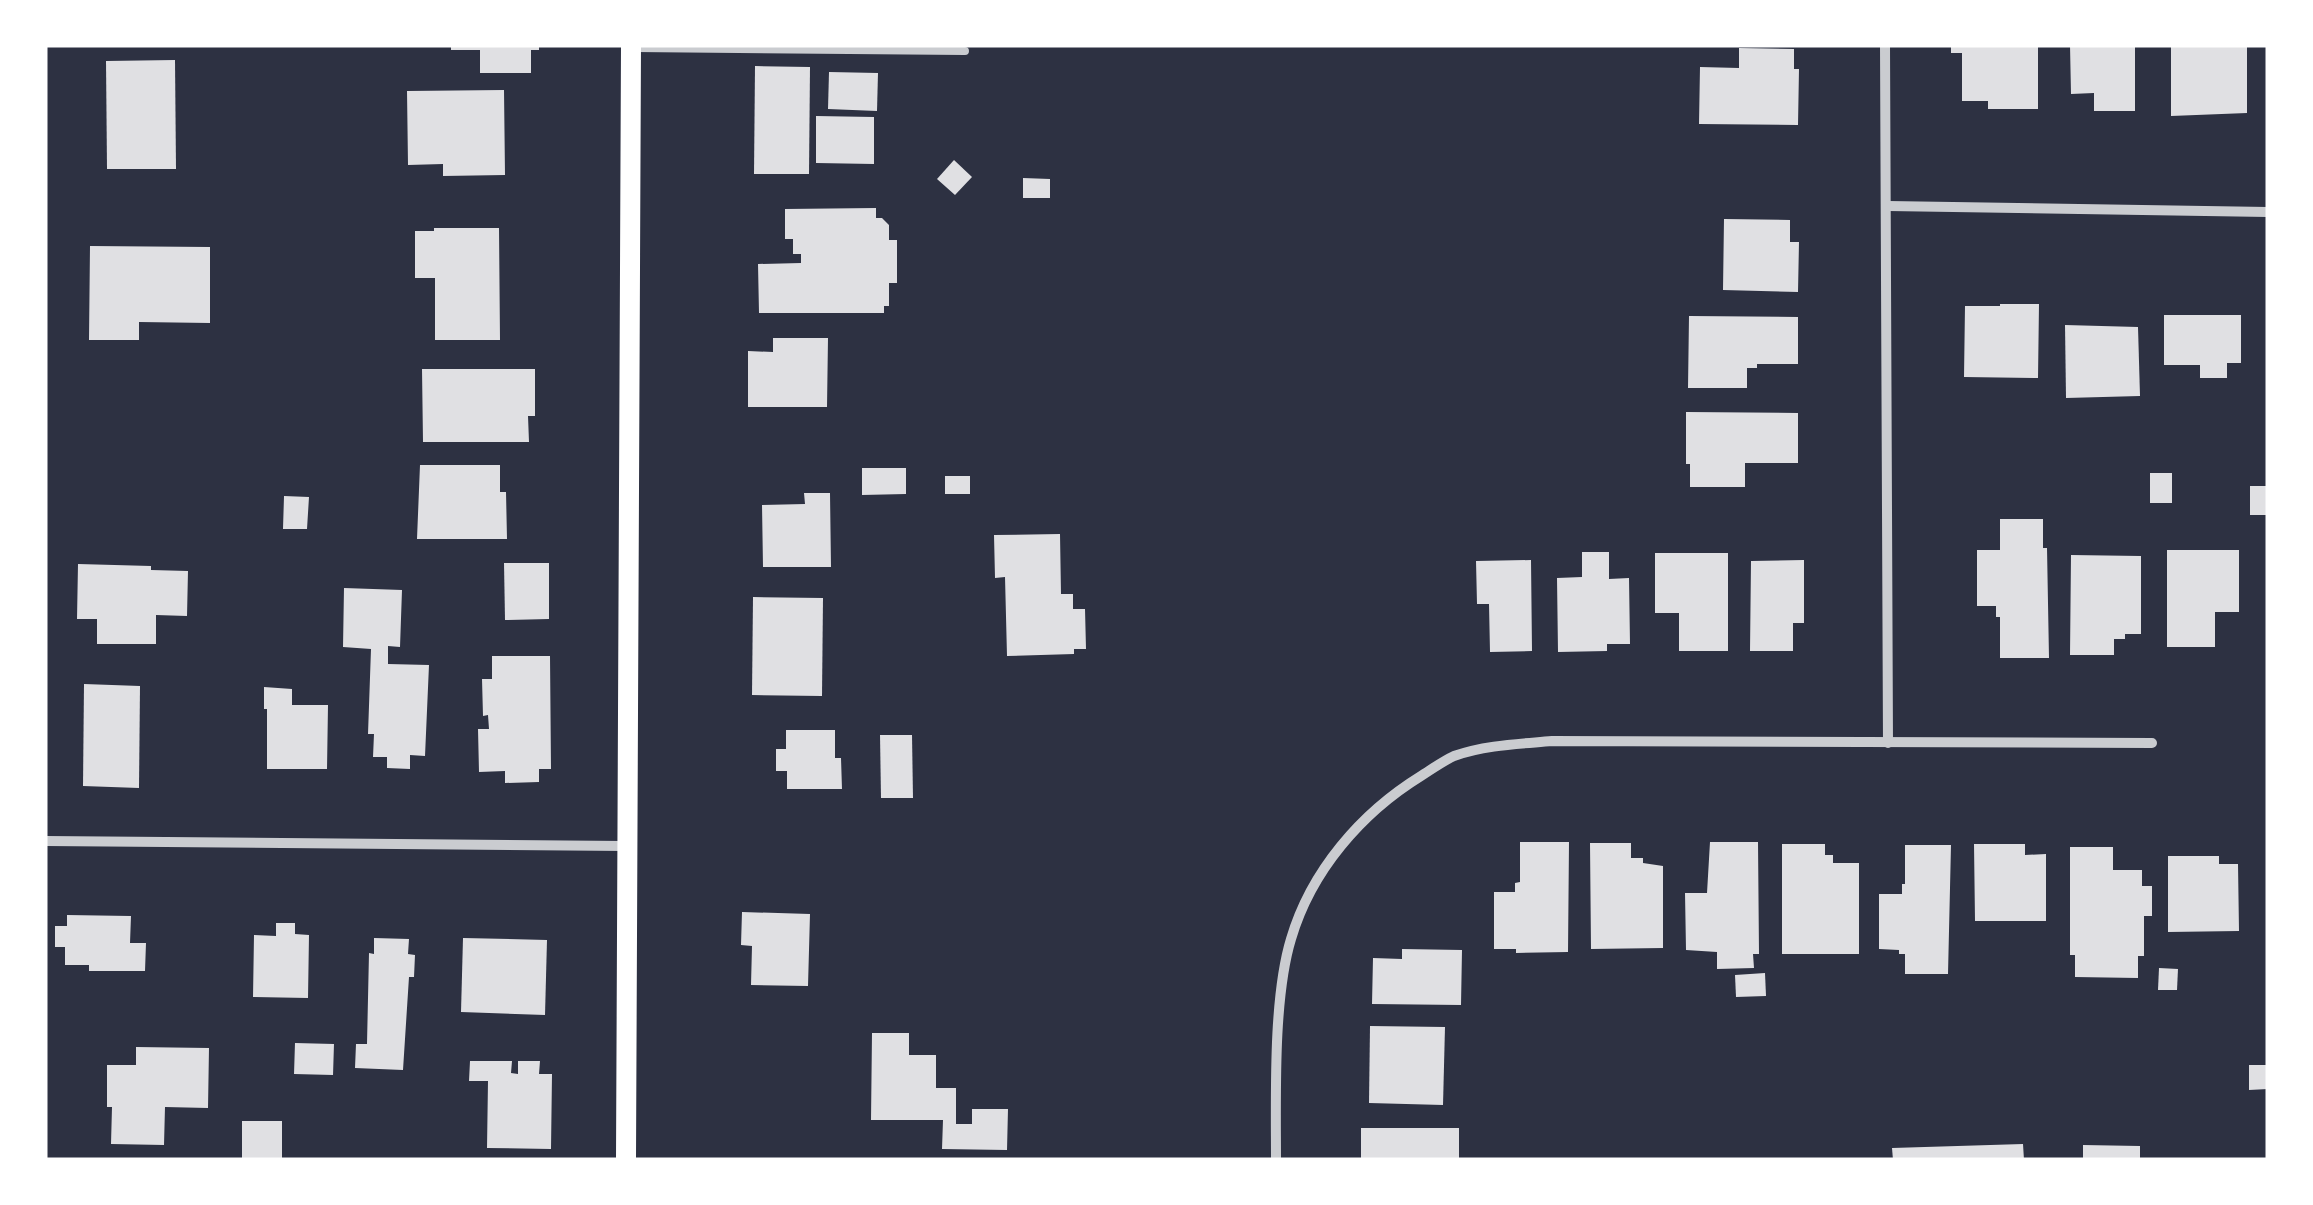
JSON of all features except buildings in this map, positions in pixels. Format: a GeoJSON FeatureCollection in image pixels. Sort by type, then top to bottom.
{"type":"FeatureCollection","features":[{"type":"Feature","properties":{"kind":"main road"},"geometry":{"type":"LineString","coordinates":[[626,1160],[630,46]]}},
{"type":"Feature","properties":{"kind":"street"},"geometry":{"type":"LineString","coordinates":[[1885,45],[1888,742]]}},
{"type":"Feature","properties":{"kind":"street"},"geometry":{"type":"LineString","coordinates":[[1888,206],[2268,212]]}},
{"type":"Feature","properties":{"kind":"street"},"geometry":{"type":"LineString","coordinates":[[1276,1160],[1281,1002],[1290,942],[1306,897],[1329,859],[1358,826],[1402,788],[1452,757],[1552,740],[2152,742]]}},
{"type":"Feature","properties":{"kind":"street"},"geometry":{"type":"LineString","coordinates":[[45,842],[625,846]]}},
{"type":"Feature","properties":{"kind":"lane"},"geometry":{"type":"LineString","coordinates":[[630,46],[965,51]]}}]}
